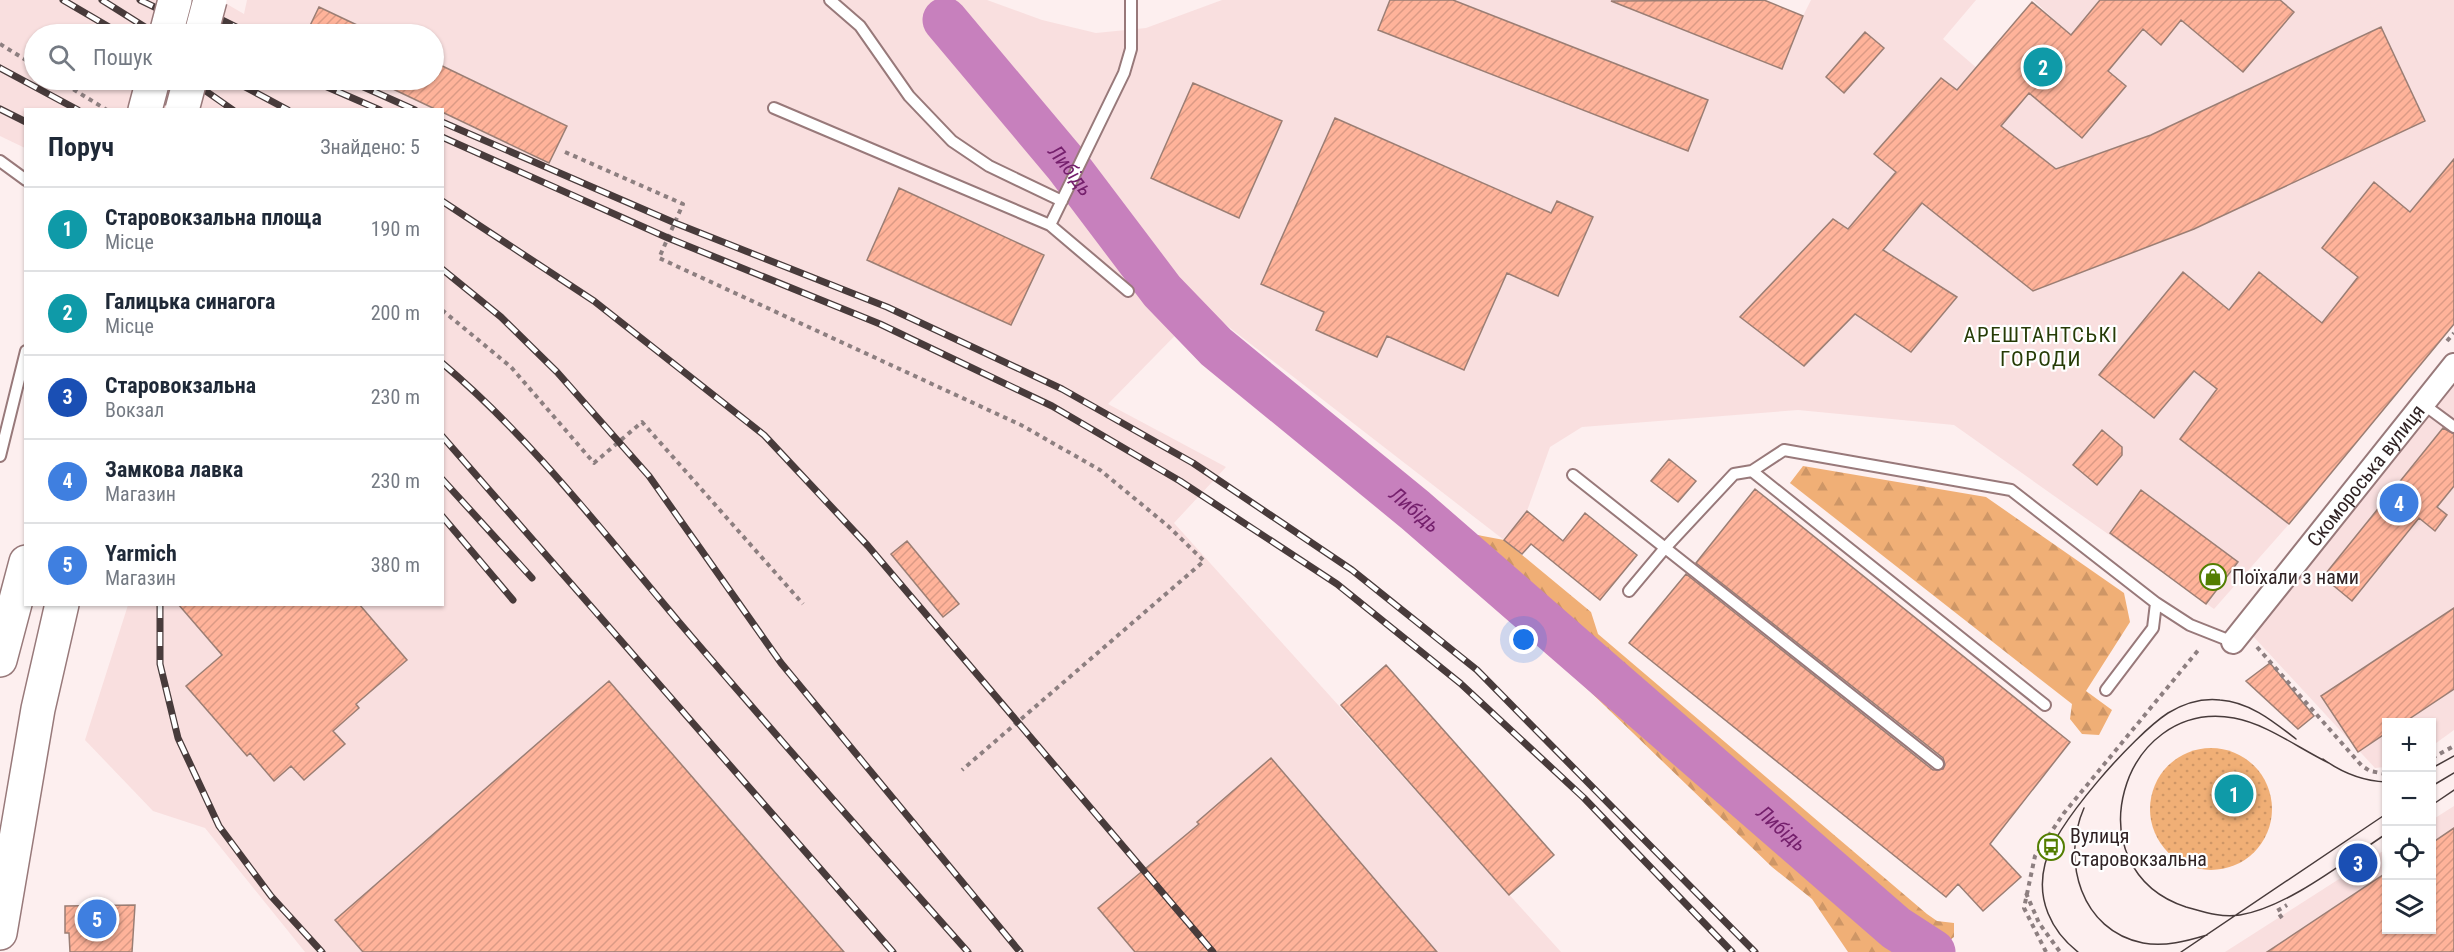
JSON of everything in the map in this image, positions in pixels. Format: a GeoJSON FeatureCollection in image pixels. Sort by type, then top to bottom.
{"type":"FeatureCollection","features":[{"type":"Feature","properties":{"kind":"main road"},"geometry":{"type":"LineString","coordinates":[[169,24],[176,0]]}},
{"type":"Feature","properties":{"kind":"main road"},"geometry":{"type":"LineString","coordinates":[[204,24],[210,0]]}},
{"type":"Feature","properties":{"kind":"main road"},"geometry":{"type":"LineString","coordinates":[[146,108],[150,90]]}},
{"type":"Feature","properties":{"kind":"main road"},"geometry":{"type":"LineString","coordinates":[[183,108],[187,90]]}},
{"type":"Feature","properties":{"kind":"main road"},"geometry":{"type":"LineString","coordinates":[[0,660],[24,570]]}},
{"type":"Feature","properties":{"kind":"main road"},"geometry":{"type":"LineString","coordinates":[[0,933],[5,868],[38,709],[63,606]]}},
{"type":"Feature","properties":{"kind":"street","name":"Скомороська вулиця"},"geometry":{"type":"LineString","coordinates":[[2233,642],[2454,365]]}},
{"type":"Feature","properties":{"kind":"lane"},"geometry":{"type":"LineString","coordinates":[[830,0],[860,26],[909,96],[952,141],[989,166],[1062,201]]}},
{"type":"Feature","properties":{"kind":"lane"},"geometry":{"type":"LineString","coordinates":[[1050,225],[1124,73],[1131,49],[1131,0]]}},
{"type":"Feature","properties":{"kind":"lane"},"geometry":{"type":"LineString","coordinates":[[774,108],[1050,225],[1128,291]]}},
{"type":"Feature","properties":{"kind":"lane"},"geometry":{"type":"LineString","coordinates":[[0,161],[24,179]]}},
{"type":"Feature","properties":{"kind":"lane"},"geometry":{"type":"LineString","coordinates":[[0,456],[24,359]]}},
{"type":"Feature","properties":{"kind":"lane"},"geometry":{"type":"LineString","coordinates":[[2423,404],[2454,427]]}},
{"type":"Feature","properties":{"kind":"lane"},"geometry":{"type":"LineString","coordinates":[[1629,591],[1665,548],[1734,474],[1752,471],[1784,450],[2011,490],[2156,603],[2190,625],[2233,642]]}},
{"type":"Feature","properties":{"kind":"lane"},"geometry":{"type":"LineString","coordinates":[[1752,471],[2045,705]]}},
{"type":"Feature","properties":{"kind":"lane"},"geometry":{"type":"LineString","coordinates":[[1573,475],[1938,764]]}},
{"type":"Feature","properties":{"kind":"lane"},"geometry":{"type":"LineString","coordinates":[[2106,690],[2153,628],[2156,603]]}},
{"type":"Feature","properties":{"kind":"path"},"geometry":{"type":"LineString","coordinates":[[0,44],[24,59]]}},
{"type":"Feature","properties":{"kind":"path"},"geometry":{"type":"LineString","coordinates":[[74,90],[104,108]]}},
{"type":"Feature","properties":{"kind":"path"},"geometry":{"type":"LineString","coordinates":[[565,152],[683,204],[659,258],[1021,425],[1100,470],[1168,526],[1204,561],[962,770]]}},
{"type":"Feature","properties":{"kind":"path"},"geometry":{"type":"LineString","coordinates":[[444,312],[511,367],[594,463],[642,422],[803,604]]}},
{"type":"Feature","properties":{"kind":"path"},"geometry":{"type":"LineString","coordinates":[[2046,952],[2024,908],[2025,892],[2035,856],[2064,813],[2200,648],[2233,642],[2260,647],[2362,766],[2382,773]]}},
{"type":"Feature","properties":{"kind":"path"},"geometry":{"type":"LineString","coordinates":[[2436,756],[2454,746]]}},
{"type":"Feature","properties":{"kind":"path"},"geometry":{"type":"LineString","coordinates":[[2025,892],[2039,923],[2060,952]]}},
{"type":"Feature","properties":{"kind":"path"},"geometry":{"type":"LineString","coordinates":[[2282,918],[2277,911],[2287,905]]}},
{"type":"Feature","properties":{"kind":"shaded area"},"geometry":{"type":"Polygon","coordinates":[[[0,0],[220,0],[244,14],[247,0],[987,0],[1042,20],[1096,33],[1146,28],[1222,0],[1764,0],[1803,16],[1811,0],[1976,0],[1943,39],[1985,75],[2029,93],[2082,138],[2126,86],[2069,38],[2071,35],[2033,0],[2454,0],[2454,323],[2289,524],[2214,609],[1954,425],[1798,410],[1582,427],[1550,447],[1527,511],[1504,540],[1203,307],[1108,404],[1226,467],[1174,523],[1561,952],[305,952],[205,828],[153,811],[85,740],[128,606],[444,606],[444,108],[24,108],[24,148],[0,136],[0,0]]]}},
{"type":"Feature","properties":{"kind":"shaded area"},"geometry":{"type":"Polygon","coordinates":[[[2454,379],[2454,730],[2436,743],[2436,718],[2382,718],[2382,767],[2375,768],[2252,635],[2454,379]]]}},
{"type":"Feature","properties":{"kind":"shaded area"},"geometry":{"type":"Polygon","coordinates":[[[2454,806],[2454,952],[2225,952],[2382,852],[2382,934],[2436,934],[2436,817],[2454,806]]]}},
{"type":"Feature","properties":{"kind":"green space"},"geometry":{"type":"Polygon","coordinates":[[[1803,466],[1986,497],[2124,593],[2130,622],[2086,691],[2112,710],[2099,735],[2082,734],[2070,719],[2072,704],[1790,483],[1803,466]]]}},
{"type":"Feature","properties":{"kind":"green space"},"geometry":{"type":"Polygon","coordinates":[[[1456,531],[1504,540],[1591,612],[1598,634],[1927,914],[1937,921],[1954,923],[1954,937],[1933,952],[1848,952],[1812,899],[1772,867],[1549,652],[1531,626],[1493,597],[1462,568],[1444,546],[1456,531]]]}},
{"type":"Feature","properties":{"kind":"green space"},"geometry":{"type":"Polygon","coordinates":[[[2211,748],[2234,752],[2254,766],[2268,786],[2272,809],[2268,832],[2254,852],[2234,866],[2211,870],[2188,866],[2168,852],[2154,832],[2150,809],[2154,786],[2168,766],[2188,752],[2211,748]]]}},
{"type":"Feature","properties":{"kind":"building"},"geometry":{"type":"Polygon","coordinates":[[[1390,0],[1453,0],[1708,100],[1688,151],[1378,30],[1390,0]]]}},
{"type":"Feature","properties":{"kind":"building"},"geometry":{"type":"Polygon","coordinates":[[[1764,0],[1803,16],[1782,69],[1611,1],[1764,0]]]}},
{"type":"Feature","properties":{"kind":"building"},"geometry":{"type":"Polygon","coordinates":[[[2100,0],[2280,0],[2294,12],[2243,72],[2181,20],[2161,45],[2143,29],[2108,71],[2126,86],[2082,138],[2029,93],[2001,126],[2056,169],[2151,135],[2381,27],[2425,121],[2194,229],[2033,291],[1922,203],[1883,250],[1957,297],[1911,352],[1855,314],[1804,366],[1740,317],[1833,219],[1848,229],[1896,172],[1874,154],[1941,78],[1957,90],[2032,2],[2071,35],[2100,0]]]}},
{"type":"Feature","properties":{"kind":"building"},"geometry":{"type":"Polygon","coordinates":[[[319,7],[355,24],[311,24],[319,7]]]}},
{"type":"Feature","properties":{"kind":"building"},"geometry":{"type":"Polygon","coordinates":[[[1865,32],[1884,48],[1844,93],[1826,77],[1865,32]]]}},
{"type":"Feature","properties":{"kind":"building"},"geometry":{"type":"Polygon","coordinates":[[[444,67],[567,126],[549,163],[444,113],[444,108],[433,108],[395,90],[444,90],[444,67]]]}},
{"type":"Feature","properties":{"kind":"building"},"geometry":{"type":"Polygon","coordinates":[[[1193,83],[1282,121],[1239,218],[1151,178],[1193,83]]]}},
{"type":"Feature","properties":{"kind":"building"},"geometry":{"type":"Polygon","coordinates":[[[1335,118],[1551,213],[1557,201],[1593,217],[1558,296],[1507,273],[1464,370],[1387,336],[1377,357],[1316,330],[1324,312],[1261,284],[1335,118]]]}},
{"type":"Feature","properties":{"kind":"building"},"geometry":{"type":"Polygon","coordinates":[[[2454,159],[2454,324],[2289,524],[2180,439],[2217,389],[2194,371],[2154,418],[2099,375],[2183,272],[2229,310],[2259,272],[2322,323],[2358,277],[2322,248],[2374,182],[2410,212],[2454,159]]]}},
{"type":"Feature","properties":{"kind":"building"},"geometry":{"type":"Polygon","coordinates":[[[899,188],[1044,255],[1011,325],[867,260],[899,188]]]}},
{"type":"Feature","properties":{"kind":"building"},"geometry":{"type":"Polygon","coordinates":[[[2443,428],[2454,434],[2454,486],[2437,507],[2447,515],[2435,531],[2419,518],[2352,601],[2323,577],[2443,428]]]}},
{"type":"Feature","properties":{"kind":"building"},"geometry":{"type":"Polygon","coordinates":[[[2102,430],[2122,447],[2122,455],[2097,485],[2073,465],[2102,430]]]}},
{"type":"Feature","properties":{"kind":"building"},"geometry":{"type":"Polygon","coordinates":[[[1669,459],[1696,481],[1678,502],[1651,481],[1669,459]]]}},
{"type":"Feature","properties":{"kind":"building"},"geometry":{"type":"Polygon","coordinates":[[[1755,489],[2070,742],[1990,844],[2021,877],[1983,911],[1958,884],[1946,897],[1629,643],[1686,574],[1933,770],[1943,769],[1945,765],[1943,758],[1696,563],[1755,489]]]}},
{"type":"Feature","properties":{"kind":"building"},"geometry":{"type":"Polygon","coordinates":[[[2141,490],[2238,562],[2206,604],[2110,533],[2141,490]]]}},
{"type":"Feature","properties":{"kind":"building"},"geometry":{"type":"Polygon","coordinates":[[[1527,511],[1563,541],[1585,513],[1637,555],[1600,600],[1531,544],[1522,554],[1504,540],[1527,511]]]}},
{"type":"Feature","properties":{"kind":"building"},"geometry":{"type":"Polygon","coordinates":[[[907,541],[959,604],[943,617],[891,554],[907,541]]]}},
{"type":"Feature","properties":{"kind":"building"},"geometry":{"type":"Polygon","coordinates":[[[180,606],[361,606],[407,660],[356,704],[359,708],[333,731],[345,744],[304,780],[291,766],[274,781],[250,753],[247,756],[186,686],[222,655],[180,606]]]}},
{"type":"Feature","properties":{"kind":"building"},"geometry":{"type":"Polygon","coordinates":[[[2454,608],[2454,689],[2410,718],[2382,718],[2382,736],[2358,752],[2321,696],[2454,608]]]}},
{"type":"Feature","properties":{"kind":"building"},"geometry":{"type":"Polygon","coordinates":[[[2270,663],[2314,716],[2298,729],[2246,681],[2270,663]]]}},
{"type":"Feature","properties":{"kind":"building"},"geometry":{"type":"Polygon","coordinates":[[[1386,665],[1554,855],[1509,895],[1341,705],[1386,665]]]}},
{"type":"Feature","properties":{"kind":"building"},"geometry":{"type":"Polygon","coordinates":[[[609,681],[844,952],[363,952],[335,920],[609,681]]]}},
{"type":"Feature","properties":{"kind":"building"},"geometry":{"type":"Polygon","coordinates":[[[1271,758],[1437,952],[1135,952],[1098,908],[1199,824],[1197,822],[1271,758]]]}},
{"type":"Feature","properties":{"kind":"building"},"geometry":{"type":"Polygon","coordinates":[[[2454,828],[2454,952],[2267,952],[2382,876],[2382,934],[2436,934],[2436,840],[2454,828]]]}},
{"type":"Feature","properties":{"kind":"building"},"geometry":{"type":"Polygon","coordinates":[[[135,905],[132,952],[70,952],[69,933],[65,933],[65,906],[135,905]]]}},
{"type":"Feature","properties":{"kind":"waterway","name":"Либідь"},"geometry":{"type":"LineString","coordinates":[[945,20],[1066,164],[1162,291],[1216,347],[1415,510],[1896,928],[1933,952]]}},
{"type":"Feature","properties":{"kind":"tram line"},"geometry":{"type":"LineString","coordinates":[[2078,952],[2060,934],[2048,913],[2043,890],[2045,864],[2052,847],[2079,805],[2135,741],[2168,713],[2186,704],[2206,700],[2231,702],[2251,709],[2296,739]]}},
{"type":"Feature","properties":{"kind":"tram line"},"geometry":{"type":"LineString","coordinates":[[2329,763],[2258,725],[2234,718],[2195,719],[2163,734],[2139,759],[2124,791],[2121,825],[2129,859],[2150,887],[2186,907],[2233,916],[2258,910],[2296,893],[2382,837]]}},
{"type":"Feature","properties":{"kind":"tram line"},"geometry":{"type":"LineString","coordinates":[[2436,766],[2454,756]]}},
{"type":"Feature","properties":{"kind":"tram line"},"geometry":{"type":"LineString","coordinates":[[2323,759],[2353,775],[2382,782]]}},
{"type":"Feature","properties":{"kind":"tram line"},"geometry":{"type":"LineString","coordinates":[[2436,784],[2454,773]]}},
{"type":"Feature","properties":{"kind":"tram line"},"geometry":{"type":"LineString","coordinates":[[2436,802],[2454,790]]}},
{"type":"Feature","properties":{"kind":"tram line"},"geometry":{"type":"LineString","coordinates":[[2084,808],[2077,828],[2076,870],[2091,909],[2104,924],[2122,936],[2151,944],[2176,943],[2207,935]]}},
{"type":"Feature","properties":{"kind":"tram line"},"geometry":{"type":"LineString","coordinates":[[2181,952],[2382,817]]}},
{"type":"Feature","properties":{"kind":"railway"},"geometry":{"type":"LineString","coordinates":[[63,0],[104,24]]}},
{"type":"Feature","properties":{"kind":"railway"},"geometry":{"type":"LineString","coordinates":[[102,0],[140,24]]}},
{"type":"Feature","properties":{"kind":"railway"},"geometry":{"type":"LineString","coordinates":[[140,0],[189,24]]}},
{"type":"Feature","properties":{"kind":"railway"},"geometry":{"type":"LineString","coordinates":[[182,0],[230,24]]}},
{"type":"Feature","properties":{"kind":"railway"},"geometry":{"type":"LineString","coordinates":[[0,68],[24,81]]}},
{"type":"Feature","properties":{"kind":"railway"},"geometry":{"type":"LineString","coordinates":[[41,90],[74,108]]}},
{"type":"Feature","properties":{"kind":"railway"},"geometry":{"type":"LineString","coordinates":[[204,90],[230,108]]}},
{"type":"Feature","properties":{"kind":"railway"},"geometry":{"type":"LineString","coordinates":[[251,90],[284,108]]}},
{"type":"Feature","properties":{"kind":"railway"},"geometry":{"type":"LineString","coordinates":[[334,90],[375,108]]}},
{"type":"Feature","properties":{"kind":"railway"},"geometry":{"type":"LineString","coordinates":[[370,90],[411,108]]}},
{"type":"Feature","properties":{"kind":"railway"},"geometry":{"type":"LineString","coordinates":[[0,109],[24,121]]}},
{"type":"Feature","properties":{"kind":"railway"},"geometry":{"type":"LineString","coordinates":[[444,123],[675,223],[887,307],[1062,389],[1193,463],[1352,570],[1477,670],[1755,952]]}},
{"type":"Feature","properties":{"kind":"railway"},"geometry":{"type":"LineString","coordinates":[[444,138],[668,238],[880,324],[1052,406],[1180,481],[1337,584],[1460,683],[1584,798],[1732,952]]}},
{"type":"Feature","properties":{"kind":"railway"},"geometry":{"type":"LineString","coordinates":[[444,202],[594,301],[764,435],[868,546],[1213,952]]}},
{"type":"Feature","properties":{"kind":"railway"},"geometry":{"type":"LineString","coordinates":[[444,271],[501,317],[557,372],[649,476],[781,663],[1020,952]]}},
{"type":"Feature","properties":{"kind":"railway"},"geometry":{"type":"LineString","coordinates":[[444,365],[506,422],[536,454],[678,621],[968,952]]}},
{"type":"Feature","properties":{"kind":"railway"},"geometry":{"type":"LineString","coordinates":[[444,438],[893,952]]}},
{"type":"Feature","properties":{"kind":"railway"},"geometry":{"type":"LineString","coordinates":[[444,481],[532,578]]}},
{"type":"Feature","properties":{"kind":"railway"},"geometry":{"type":"LineString","coordinates":[[444,518],[513,600]]}},
{"type":"Feature","properties":{"kind":"railway"},"geometry":{"type":"LineString","coordinates":[[160,606],[160,664],[178,738],[219,826],[271,896],[322,952]]}},
{"type":"Feature","properties":{"kind":"place","name":"Галицька синагога"},"geometry":{"type":"Point","coordinates":[2043,67]}},
{"type":"Feature","properties":{"kind":"place","name":"Замкова лавка"},"geometry":{"type":"Point","coordinates":[2399,503]}},
{"type":"Feature","properties":{"kind":"place","name":"Поїхали з нами"},"geometry":{"type":"Point","coordinates":[2213,577]}},
{"type":"Feature","properties":{"kind":"place","name":"Старовокзальна площа"},"geometry":{"type":"Point","coordinates":[2234,794]}},
{"type":"Feature","properties":{"kind":"place","name":"Вулиця Старовокзальна"},"geometry":{"type":"Point","coordinates":[2051,847]}},
{"type":"Feature","properties":{"kind":"place","name":"Старовокзальна"},"geometry":{"type":"Point","coordinates":[2358,863]}},
{"type":"Feature","properties":{"kind":"place","name":"Yarmich"},"geometry":{"type":"Point","coordinates":[97,919]}},
{"type":"Feature","properties":{"kind":"district","name":"АРЕШТАНТСЬКІ ГОРОДИ"},"geometry":{"type":"Point","coordinates":[2041,347]}}]}
